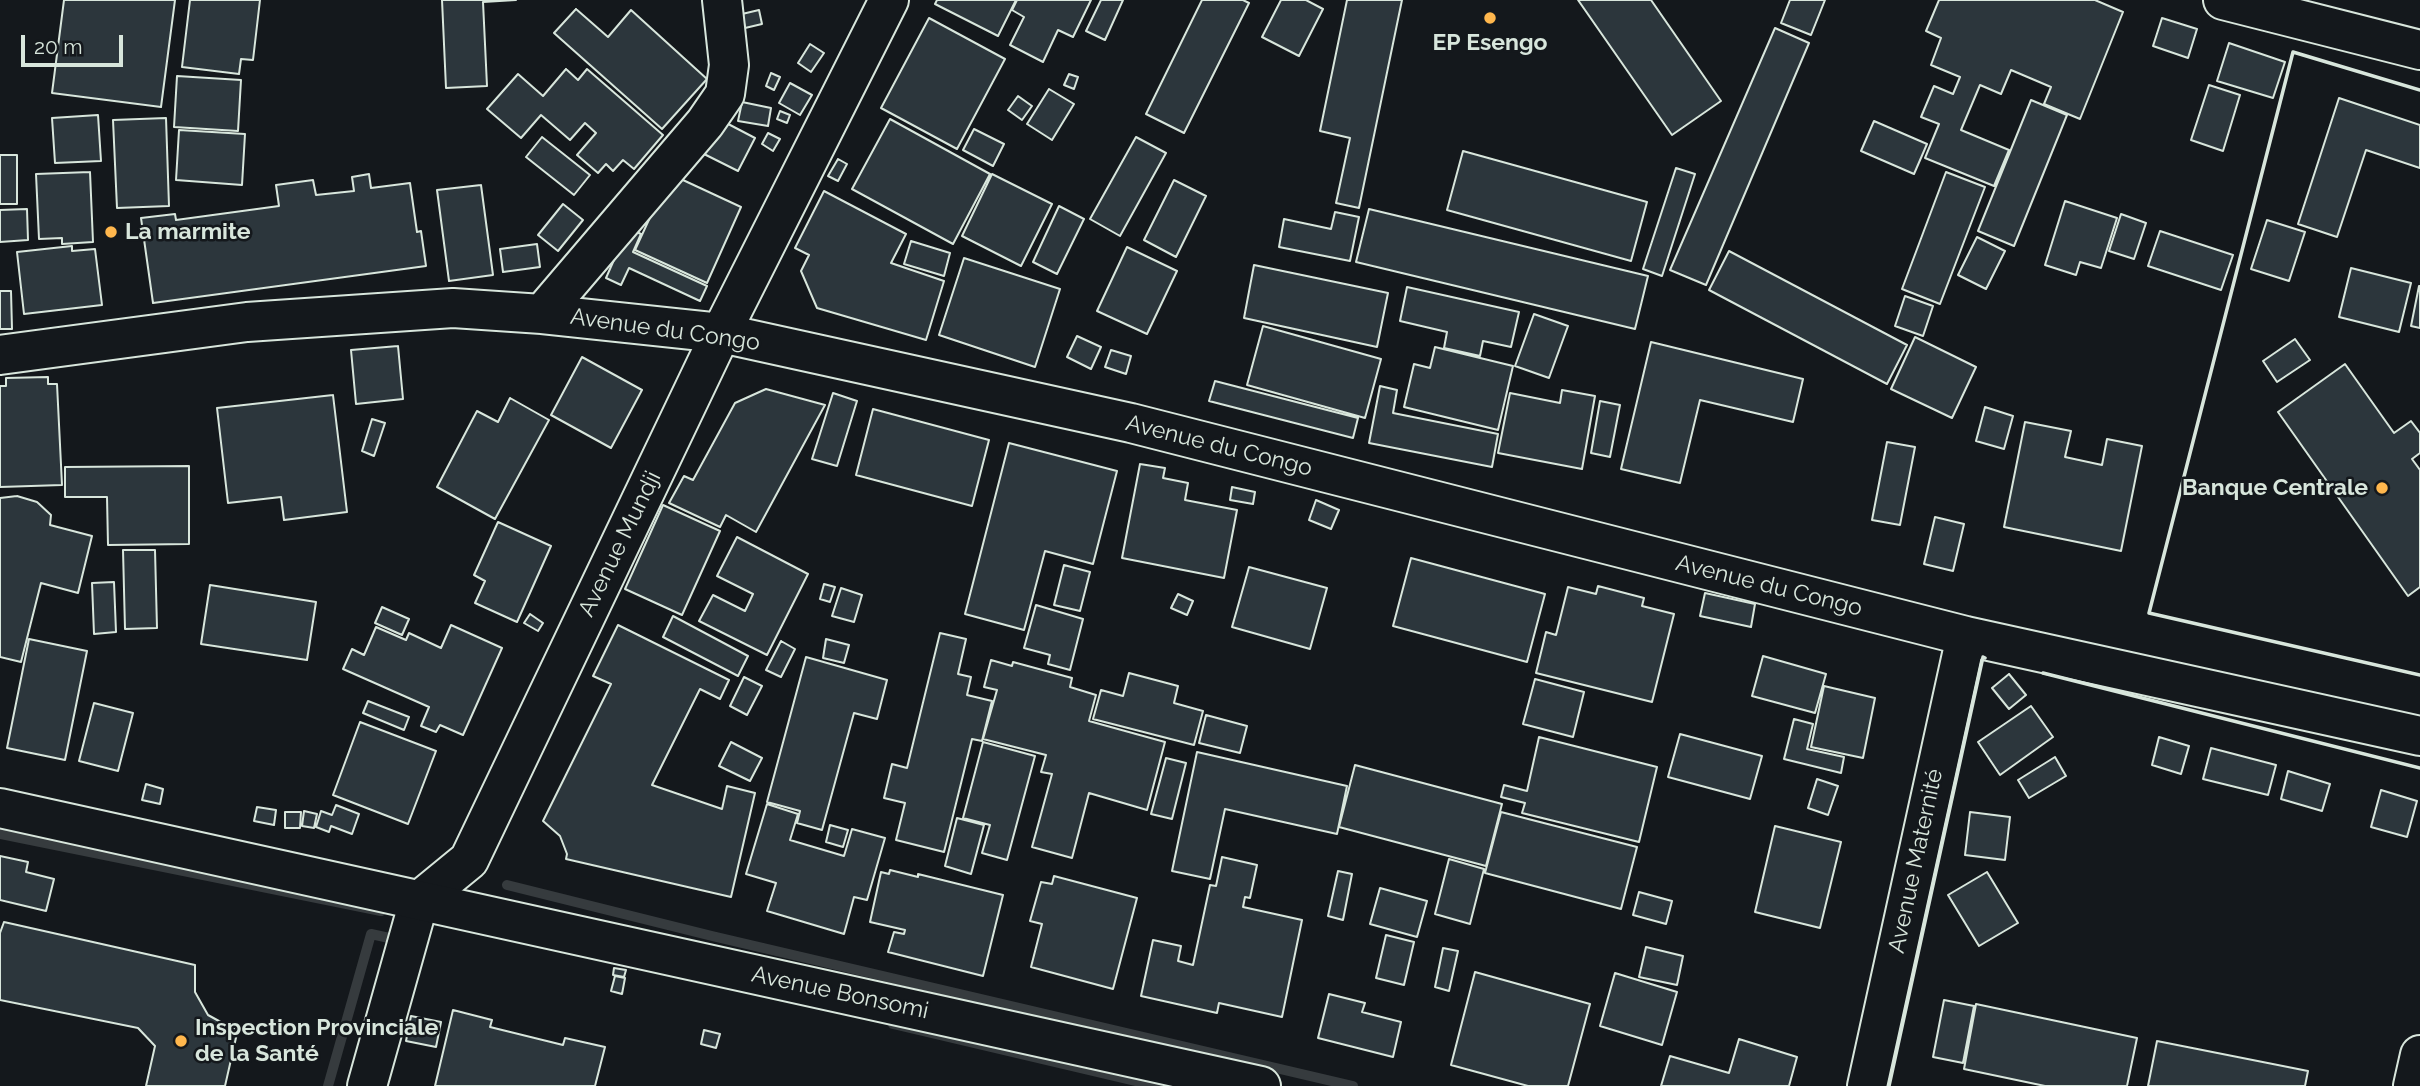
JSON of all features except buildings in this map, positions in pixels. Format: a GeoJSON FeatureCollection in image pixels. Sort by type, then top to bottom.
{"type":"FeatureCollection","features":[{"type":"Feature","properties":{"kind":"street"},"geometry":{"type":"LineString","coordinates":[[542,314],[705,124],[725,94],[729,65],[722,0]]}},
{"type":"Feature","properties":{"kind":"street","name":"Avenue Mundji"},"geometry":{"type":"LineString","coordinates":[[419,901],[469,860],[721,333],[888,0]]}},
{"type":"Feature","properties":{"kind":"street"},"geometry":{"type":"LineString","coordinates":[[2222,0],[2420,50]]}},
{"type":"Feature","properties":{"kind":"street","name":"Avenue du Congo"},"geometry":{"type":"LineString","coordinates":[[0,355],[261,321],[453,308],[542,314],[721,333],[1131,423],[1966,636],[2420,736]]}},
{"type":"Feature","properties":{"kind":"street","name":"Avenue Maternité"},"geometry":{"type":"LineString","coordinates":[[1867,1086],[1966,636]]}},
{"type":"Feature","properties":{"kind":"street","name":"Avenue Bonsomi"},"geometry":{"type":"LineString","coordinates":[[0,808],[1261,1086]]}},
{"type":"Feature","properties":{"kind":"street"},"geometry":{"type":"LineString","coordinates":[[367,1086],[419,901]]}},
{"type":"Feature","properties":{"kind":"street"},"geometry":{"type":"LineString","coordinates":[[2413,1086],[2420,1055]]}},
{"type":"Feature","properties":{"kind":"waterway"},"geometry":{"type":"LineString","coordinates":[[0,834],[381,911]]}},
{"type":"Feature","properties":{"kind":"waterway"},"geometry":{"type":"LineString","coordinates":[[507,885],[712,936],[1353,1086]]}},
{"type":"Feature","properties":{"kind":"waterway"},"geometry":{"type":"LineString","coordinates":[[328,1086],[371,934],[403,941]]}},
{"type":"Feature","properties":{"kind":"waterway"},"geometry":{"type":"LineString","coordinates":[[893,1024],[1157,1086]]}},
{"type":"Feature","properties":{"kind":"wall"},"geometry":{"type":"LineString","coordinates":[[2420,90],[2293,52],[2149,613],[2420,675]]}},
{"type":"Feature","properties":{"kind":"wall"},"geometry":{"type":"LineString","coordinates":[[1889,1086],[1983,657],[1985,658]]}},
{"type":"Feature","properties":{"kind":"wall"},"geometry":{"type":"LineString","coordinates":[[2043,673],[2420,768]]}},
{"type":"Feature","properties":{"kind":"place","name":"EP Esengo"},"geometry":{"type":"Point","coordinates":[1490,18]}},
{"type":"Feature","properties":{"kind":"place","name":"La marmite"},"geometry":{"type":"Point","coordinates":[111,232]}},
{"type":"Feature","properties":{"kind":"place","name":"Banque Centrale"},"geometry":{"type":"Point","coordinates":[2382,488]}},
{"type":"Feature","properties":{"kind":"place","name":"Inspection Provinciale de la Santé"},"geometry":{"type":"Point","coordinates":[181,1041]}}]}
